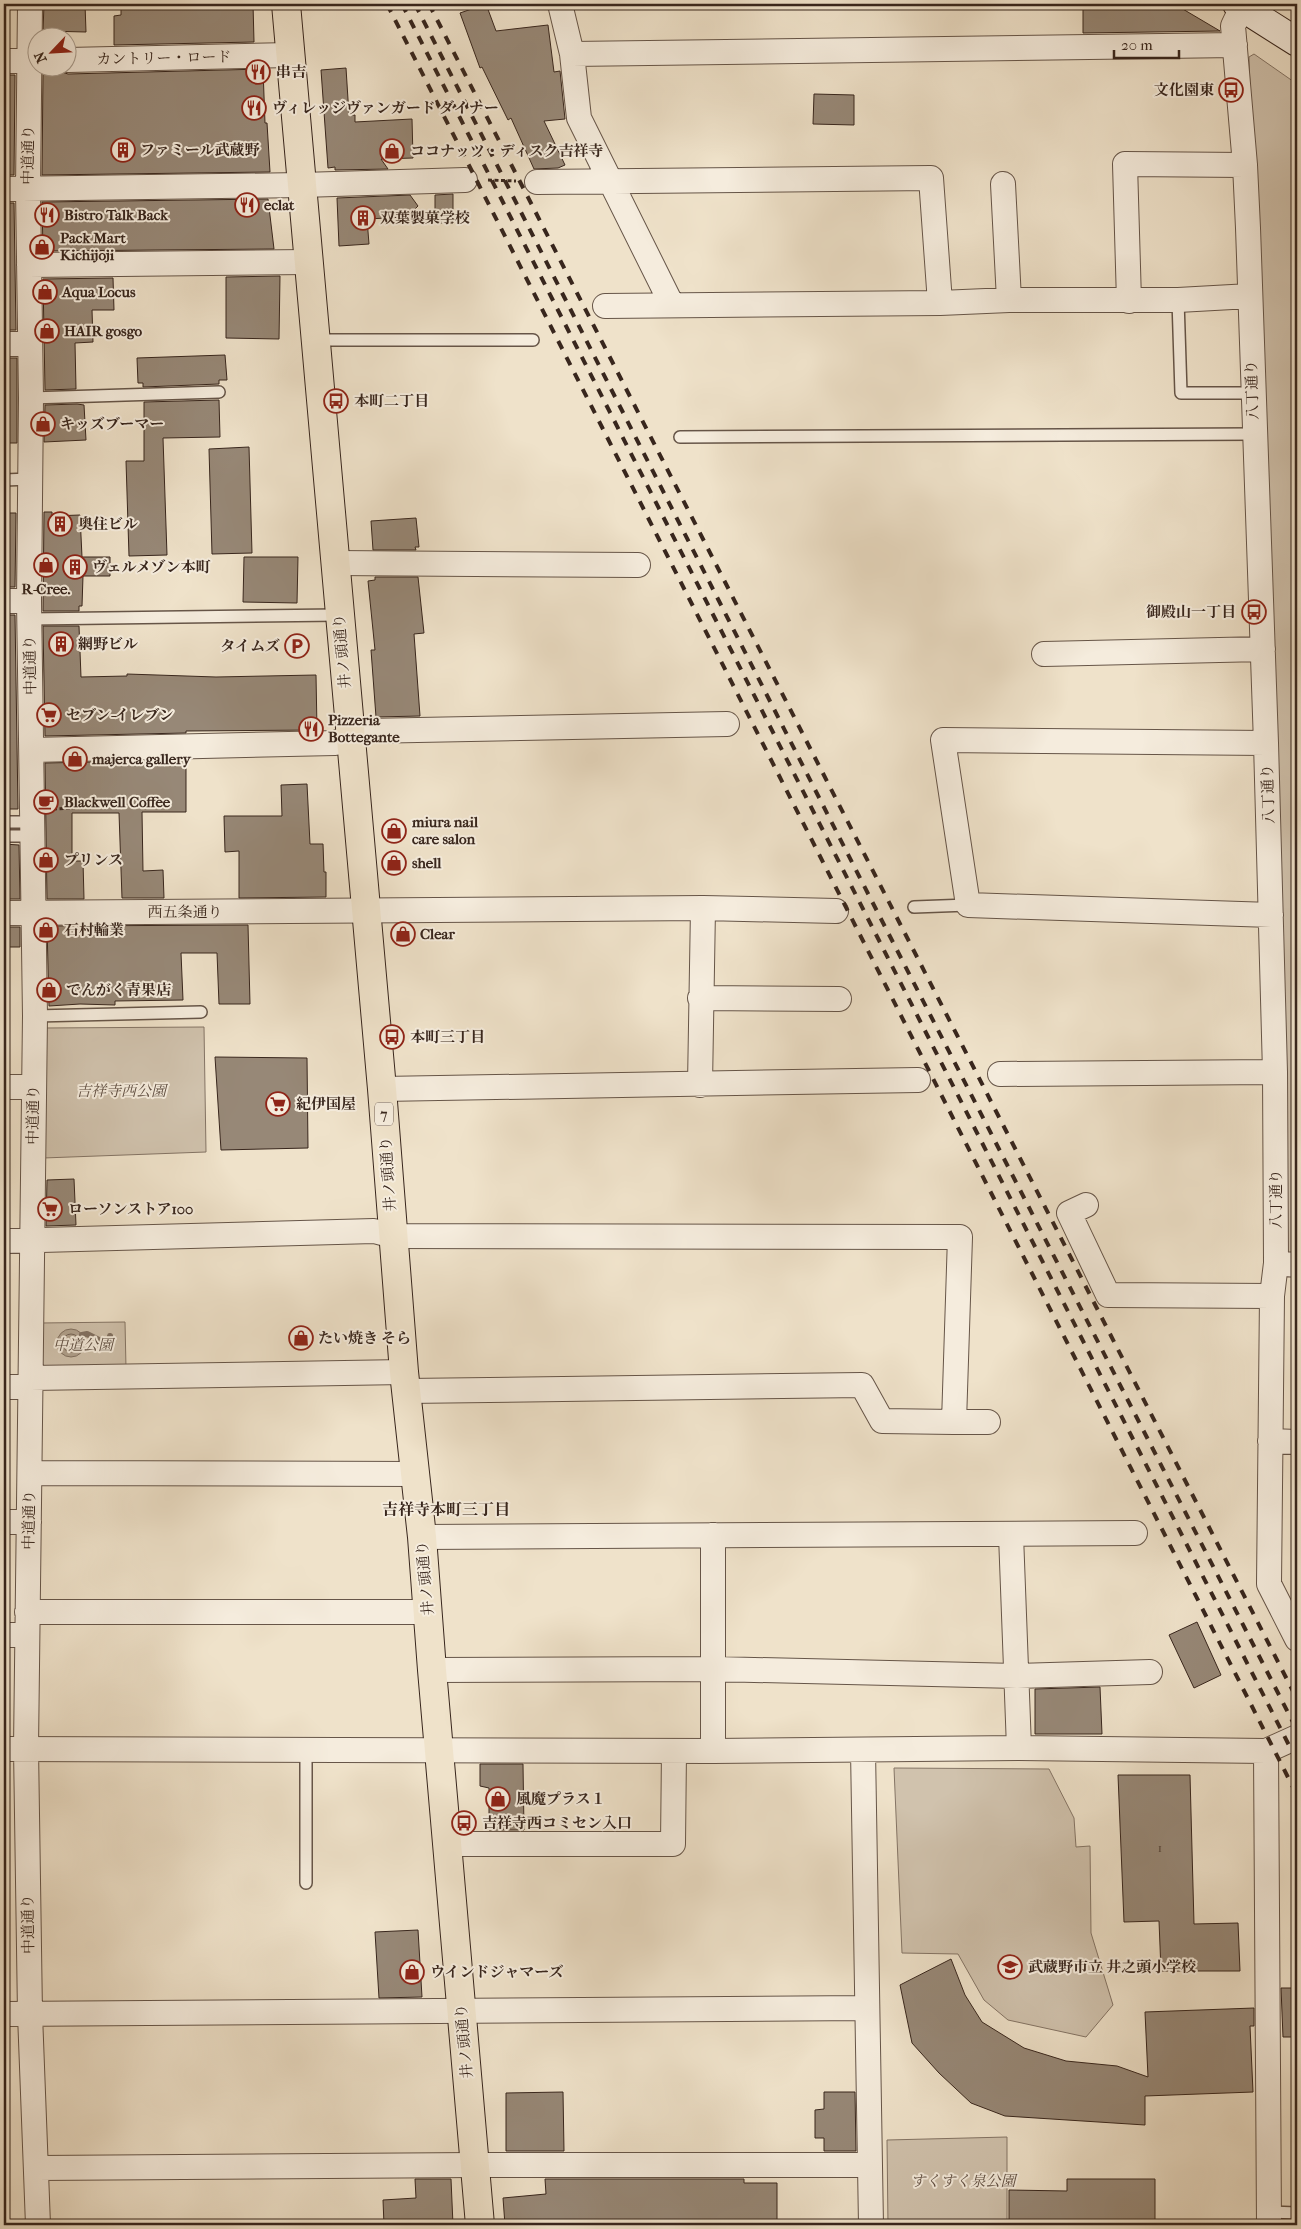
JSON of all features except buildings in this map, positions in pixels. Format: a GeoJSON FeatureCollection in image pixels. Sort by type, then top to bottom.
{"type":"FeatureCollection","features":[{"type":"Feature","properties":{"kind":"main road","name":"井ノ頭通り"},"geometry":{"type":"LineString","coordinates":[[286,4],[338,614],[382,1089],[405,1382],[422,1537],[480,2225]]}},
{"type":"Feature","properties":{"kind":"main road"},"geometry":{"type":"LineString","coordinates":[[1240,5],[1297,42]]}},
{"type":"Feature","properties":{"kind":"street","name":"中道通り"},"geometry":{"type":"LineString","coordinates":[[30,4],[32,28]]}},
{"type":"Feature","properties":{"kind":"street"},"geometry":{"type":"LineString","coordinates":[[560,4],[572,54],[579,118],[672,306]]}},
{"type":"Feature","properties":{"kind":"street","name":"八丁通り"},"geometry":{"type":"LineString","coordinates":[[1240,5],[1233,26],[1245,165],[1263,649],[1275,1072],[1287,1264],[1272,1296],[1269,1584],[1292,1638]]}},
{"type":"Feature","properties":{"kind":"street"},"geometry":{"type":"LineString","coordinates":[[572,54],[1235,45]]}},
{"type":"Feature","properties":{"kind":"street","name":"カントリー・ロード"},"geometry":{"type":"LineString","coordinates":[[78,60],[290,55]]}},
{"type":"Feature","properties":{"kind":"street"},"geometry":{"type":"LineString","coordinates":[[4,61],[28,61]]}},
{"type":"Feature","properties":{"kind":"street","name":"中道通り"},"geometry":{"type":"LineString","coordinates":[[33,78],[28,189],[31,398],[29,610],[35,1016],[27,1612],[15,1635],[15,1748],[30,2014],[38,2225]]}},
{"type":"Feature","properties":{"kind":"street"},"geometry":{"type":"LineString","coordinates":[[1129,301],[1125,164],[1245,165]]}},
{"type":"Feature","properties":{"kind":"street"},"geometry":{"type":"LineString","coordinates":[[537,182],[931,178],[940,303]]}},
{"type":"Feature","properties":{"kind":"street"},"geometry":{"type":"LineString","coordinates":[[4,189],[302,185],[464,180]]}},
{"type":"Feature","properties":{"kind":"street"},"geometry":{"type":"LineString","coordinates":[[1003,184],[1009,300]]}},
{"type":"Feature","properties":{"kind":"street"},"geometry":{"type":"LineString","coordinates":[[29,265],[308,262]]}},
{"type":"Feature","properties":{"kind":"street"},"geometry":{"type":"LineString","coordinates":[[605,306],[940,303],[1009,300],[1129,301],[1250,296]]}},
{"type":"Feature","properties":{"kind":"street"},"geometry":{"type":"LineString","coordinates":[[4,344],[29,344]]}},
{"type":"Feature","properties":{"kind":"street"},"geometry":{"type":"LineString","coordinates":[[334,563],[638,565]]}},
{"type":"Feature","properties":{"kind":"street"},"geometry":{"type":"LineString","coordinates":[[4,601],[29,610]]}},
{"type":"Feature","properties":{"kind":"street"},"geometry":{"type":"LineString","coordinates":[[1044,654],[1263,649]]}},
{"type":"Feature","properties":{"kind":"street"},"geometry":{"type":"LineString","coordinates":[[32,750],[335,743],[365,731],[727,724]]}},
{"type":"Feature","properties":{"kind":"street"},"geometry":{"type":"LineString","coordinates":[[1266,742],[943,740],[968,905],[1271,915]]}},
{"type":"Feature","properties":{"kind":"street"},"geometry":{"type":"LineString","coordinates":[[700,1085],[703,908]]}},
{"type":"Feature","properties":{"kind":"street","name":"西五条通り"},"geometry":{"type":"LineString","coordinates":[[4,913],[703,908],[836,911]]}},
{"type":"Feature","properties":{"kind":"street"},"geometry":{"type":"LineString","coordinates":[[700,998],[839,999]]}},
{"type":"Feature","properties":{"kind":"street"},"geometry":{"type":"LineString","coordinates":[[1000,1074],[1275,1072]]}},
{"type":"Feature","properties":{"kind":"street"},"geometry":{"type":"LineString","coordinates":[[382,1089],[918,1080]]}},
{"type":"Feature","properties":{"kind":"street"},"geometry":{"type":"LineString","coordinates":[[4,1087],[33,1087]]}},
{"type":"Feature","properties":{"kind":"street"},"geometry":{"type":"LineString","coordinates":[[1086,1205],[1069,1213],[1108,1295],[1272,1296]]}},
{"type":"Feature","properties":{"kind":"street"},"geometry":{"type":"LineString","coordinates":[[4,1241],[374,1231],[393,1236],[960,1237],[954,1422]]}},
{"type":"Feature","properties":{"kind":"street"},"geometry":{"type":"LineString","coordinates":[[4,1387],[31,1382],[862,1385],[882,1421],[988,1422]]}},
{"type":"Feature","properties":{"kind":"street"},"geometry":{"type":"LineString","coordinates":[[1270,1441],[1297,1442]]}},
{"type":"Feature","properties":{"kind":"street"},"geometry":{"type":"LineString","coordinates":[[30,1473],[416,1474]]}},
{"type":"Feature","properties":{"kind":"street"},"geometry":{"type":"LineString","coordinates":[[4,1522],[29,1522]]}},
{"type":"Feature","properties":{"kind":"street"},"geometry":{"type":"LineString","coordinates":[[422,1537],[1135,1533]]}},
{"type":"Feature","properties":{"kind":"street"},"geometry":{"type":"LineString","coordinates":[[713,1535],[713,1751]]}},
{"type":"Feature","properties":{"kind":"street"},"geometry":{"type":"LineString","coordinates":[[1011,1535],[1019,1748]]}},
{"type":"Feature","properties":{"kind":"street"},"geometry":{"type":"LineString","coordinates":[[27,1612],[428,1612]]}},
{"type":"Feature","properties":{"kind":"street"},"geometry":{"type":"LineString","coordinates":[[432,1670],[714,1669],[1017,1676],[1150,1672]]}},
{"type":"Feature","properties":{"kind":"street"},"geometry":{"type":"LineString","coordinates":[[15,1748],[674,1751],[1019,1748],[1266,1752],[1297,1737]]}},
{"type":"Feature","properties":{"kind":"street"},"geometry":{"type":"LineString","coordinates":[[863,1750],[871,2225]]}},
{"type":"Feature","properties":{"kind":"street"},"geometry":{"type":"LineString","coordinates":[[448,1844],[674,1844],[674,1751]]}},
{"type":"Feature","properties":{"kind":"street"},"geometry":{"type":"LineString","coordinates":[[1266,1752],[1268,2218]]}},
{"type":"Feature","properties":{"kind":"street"},"geometry":{"type":"LineString","coordinates":[[4,2014],[866,2008]]}},
{"type":"Feature","properties":{"kind":"street"},"geometry":{"type":"LineString","coordinates":[[36,2168],[870,2165]]}},
{"type":"Feature","properties":{"kind":"lane"},"geometry":{"type":"LineString","coordinates":[[1178,300],[1181,393],[1252,393]]}},
{"type":"Feature","properties":{"kind":"lane"},"geometry":{"type":"LineString","coordinates":[[315,340],[533,340]]}},
{"type":"Feature","properties":{"kind":"lane"},"geometry":{"type":"LineString","coordinates":[[31,398],[219,392]]}},
{"type":"Feature","properties":{"kind":"lane"},"geometry":{"type":"LineString","coordinates":[[680,437],[1254,434]]}},
{"type":"Feature","properties":{"kind":"lane"},"geometry":{"type":"LineString","coordinates":[[4,480],[30,479]]}},
{"type":"Feature","properties":{"kind":"lane"},"geometry":{"type":"LineString","coordinates":[[29,610],[338,614]]}},
{"type":"Feature","properties":{"kind":"lane"},"geometry":{"type":"LineString","coordinates":[[4,822],[33,829]]}},
{"type":"Feature","properties":{"kind":"lane"},"geometry":{"type":"LineString","coordinates":[[4,836],[33,829]]}},
{"type":"Feature","properties":{"kind":"lane"},"geometry":{"type":"LineString","coordinates":[[914,907],[968,905]]}},
{"type":"Feature","properties":{"kind":"lane"},"geometry":{"type":"LineString","coordinates":[[35,1016],[201,1012]]}},
{"type":"Feature","properties":{"kind":"lane"},"geometry":{"type":"LineString","coordinates":[[306,1749],[306,1883]]}},
{"type":"Feature","properties":{"kind":"lane"},"geometry":{"type":"LineString","coordinates":[[1268,2218],[1297,2213]]}},
{"type":"Feature","properties":{"kind":"path"},"geometry":{"type":"LineString","coordinates":[[464,180],[537,182]]}},
{"type":"Feature","properties":{"kind":"green space"},"geometry":{"type":"Polygon","coordinates":[[[1254,54],[1297,84],[1297,1257],[1286,1256],[1249,57],[1254,54]]]}},
{"type":"Feature","properties":{"kind":"green space","name":"吉祥寺西公園"},"geometry":{"type":"Polygon","coordinates":[[[204,1027],[206,1152],[43,1158],[44,1028],[204,1027]]]}},
{"type":"Feature","properties":{"kind":"green space","name":"中道公園"},"geometry":{"type":"Polygon","coordinates":[[[125,1322],[126,1368],[41,1369],[40,1323],[125,1322]]]}},
{"type":"Feature","properties":{"kind":"green space"},"geometry":{"type":"Polygon","coordinates":[[[894,1768],[1049,1769],[1074,1818],[1076,1847],[1090,1846],[1091,1933],[1113,2005],[1086,2037],[1008,2020],[984,2000],[958,1954],[902,1953],[894,1768]]]}},
{"type":"Feature","properties":{"kind":"green space","name":"すくすく泉公園"},"geometry":{"type":"Polygon","coordinates":[[[1007,2137],[1007,2225],[888,2225],[887,2140],[1007,2137]]]}},
{"type":"Feature","properties":{"kind":"water"},"geometry":{"type":"Polygon","coordinates":[[[71,1329],[81,1333],[85,1343],[81,1353],[71,1357],[61,1353],[57,1343],[61,1333],[71,1329]]]}},
{"type":"Feature","properties":{"kind":"waterway"},"geometry":{"type":"LineString","coordinates":[[82,1335],[87,1334],[105,1343],[109,1341],[110,1336]]}},
{"type":"Feature","properties":{"kind":"railway"},"geometry":{"type":"LineString","coordinates":[[387,4],[1297,1795]]}},
{"type":"Feature","properties":{"kind":"railway"},"geometry":{"type":"LineString","coordinates":[[402,4],[1297,1761]]}},
{"type":"Feature","properties":{"kind":"railway"},"geometry":{"type":"LineString","coordinates":[[415,4],[1297,1730]]}},
{"type":"Feature","properties":{"kind":"railway"},"geometry":{"type":"LineString","coordinates":[[429,4],[1297,1699]]}},
{"type":"Feature","properties":{"kind":"place","name":"串吉"},"geometry":{"type":"Point","coordinates":[258,72]}},
{"type":"Feature","properties":{"kind":"place","name":"文化園東"},"geometry":{"type":"Point","coordinates":[1231,90]}},
{"type":"Feature","properties":{"kind":"place","name":"ヴィレッジヴァンガード ダイナー"},"geometry":{"type":"Point","coordinates":[254,108]}},
{"type":"Feature","properties":{"kind":"place","name":"ファミール武蔵野"},"geometry":{"type":"Point","coordinates":[123,150]}},
{"type":"Feature","properties":{"kind":"place","name":"ココナッツ・ディスク吉祥寺"},"geometry":{"type":"Point","coordinates":[392,151]}},
{"type":"Feature","properties":{"kind":"place","name":"eclat"},"geometry":{"type":"Point","coordinates":[247,205]}},
{"type":"Feature","properties":{"kind":"place","name":"Bistro Talk Back"},"geometry":{"type":"Point","coordinates":[47,215]}},
{"type":"Feature","properties":{"kind":"place","name":"双葉製菓学校"},"geometry":{"type":"Point","coordinates":[363,218]}},
{"type":"Feature","properties":{"kind":"place","name":"Pack Mart Kichijoji"},"geometry":{"type":"Point","coordinates":[42,247]}},
{"type":"Feature","properties":{"kind":"place","name":"Aqua Locus"},"geometry":{"type":"Point","coordinates":[45,292]}},
{"type":"Feature","properties":{"kind":"place","name":"HAIR gosgo"},"geometry":{"type":"Point","coordinates":[47,331]}},
{"type":"Feature","properties":{"kind":"place","name":"本町二丁目"},"geometry":{"type":"Point","coordinates":[336,401]}},
{"type":"Feature","properties":{"kind":"place","name":"キッズブーマー"},"geometry":{"type":"Point","coordinates":[43,424]}},
{"type":"Feature","properties":{"kind":"place","name":"奥住ビル"},"geometry":{"type":"Point","coordinates":[60,524]}},
{"type":"Feature","properties":{"kind":"place","name":"R-Cree."},"geometry":{"type":"Point","coordinates":[46,565]}},
{"type":"Feature","properties":{"kind":"place","name":"ヴェルメゾン本町"},"geometry":{"type":"Point","coordinates":[75,567]}},
{"type":"Feature","properties":{"kind":"place","name":"御殿山一丁目"},"geometry":{"type":"Point","coordinates":[1254,612]}},
{"type":"Feature","properties":{"kind":"place","name":"網野ビル"},"geometry":{"type":"Point","coordinates":[61,644]}},
{"type":"Feature","properties":{"kind":"place","name":"タイムズ"},"geometry":{"type":"Point","coordinates":[297,646]}},
{"type":"Feature","properties":{"kind":"place","name":"セブン-イレブン"},"geometry":{"type":"Point","coordinates":[49,715]}},
{"type":"Feature","properties":{"kind":"place","name":"Pizzeria Bottegante"},"geometry":{"type":"Point","coordinates":[311,729]}},
{"type":"Feature","properties":{"kind":"place","name":"majerca gallery"},"geometry":{"type":"Point","coordinates":[75,759]}},
{"type":"Feature","properties":{"kind":"place","name":"Blackwell Coffee"},"geometry":{"type":"Point","coordinates":[46,802]}},
{"type":"Feature","properties":{"kind":"place","name":"miura nail care salon"},"geometry":{"type":"Point","coordinates":[394,831]}},
{"type":"Feature","properties":{"kind":"place","name":"プリンス"},"geometry":{"type":"Point","coordinates":[46,860]}},
{"type":"Feature","properties":{"kind":"place","name":"shell"},"geometry":{"type":"Point","coordinates":[394,863]}},
{"type":"Feature","properties":{"kind":"place","name":"石村輪業"},"geometry":{"type":"Point","coordinates":[46,930]}},
{"type":"Feature","properties":{"kind":"place","name":"Clear"},"geometry":{"type":"Point","coordinates":[403,934]}},
{"type":"Feature","properties":{"kind":"place","name":"でんがく青果店"},"geometry":{"type":"Point","coordinates":[49,990]}},
{"type":"Feature","properties":{"kind":"place","name":"本町三丁目"},"geometry":{"type":"Point","coordinates":[392,1037]}},
{"type":"Feature","properties":{"kind":"place","name":"紀伊国屋"},"geometry":{"type":"Point","coordinates":[278,1104]}},
{"type":"Feature","properties":{"kind":"place","name":"ローソンストア100"},"geometry":{"type":"Point","coordinates":[50,1209]}},
{"type":"Feature","properties":{"kind":"place","name":"たい焼き そら"},"geometry":{"type":"Point","coordinates":[301,1338]}},
{"type":"Feature","properties":{"kind":"place","name":"風魔プラス１"},"geometry":{"type":"Point","coordinates":[498,1799]}},
{"type":"Feature","properties":{"kind":"place","name":"吉祥寺西コミセン入口"},"geometry":{"type":"Point","coordinates":[464,1823]}},
{"type":"Feature","properties":{"kind":"place","name":"武蔵野市立 井之頭小学校"},"geometry":{"type":"Point","coordinates":[1010,1967]}},
{"type":"Feature","properties":{"kind":"place","name":"ウインドジャマーズ"},"geometry":{"type":"Point","coordinates":[412,1972]}},
{"type":"Feature","properties":{"kind":"district","name":"吉祥寺本町三丁目"},"geometry":{"type":"Point","coordinates":[446,1509]}}]}
